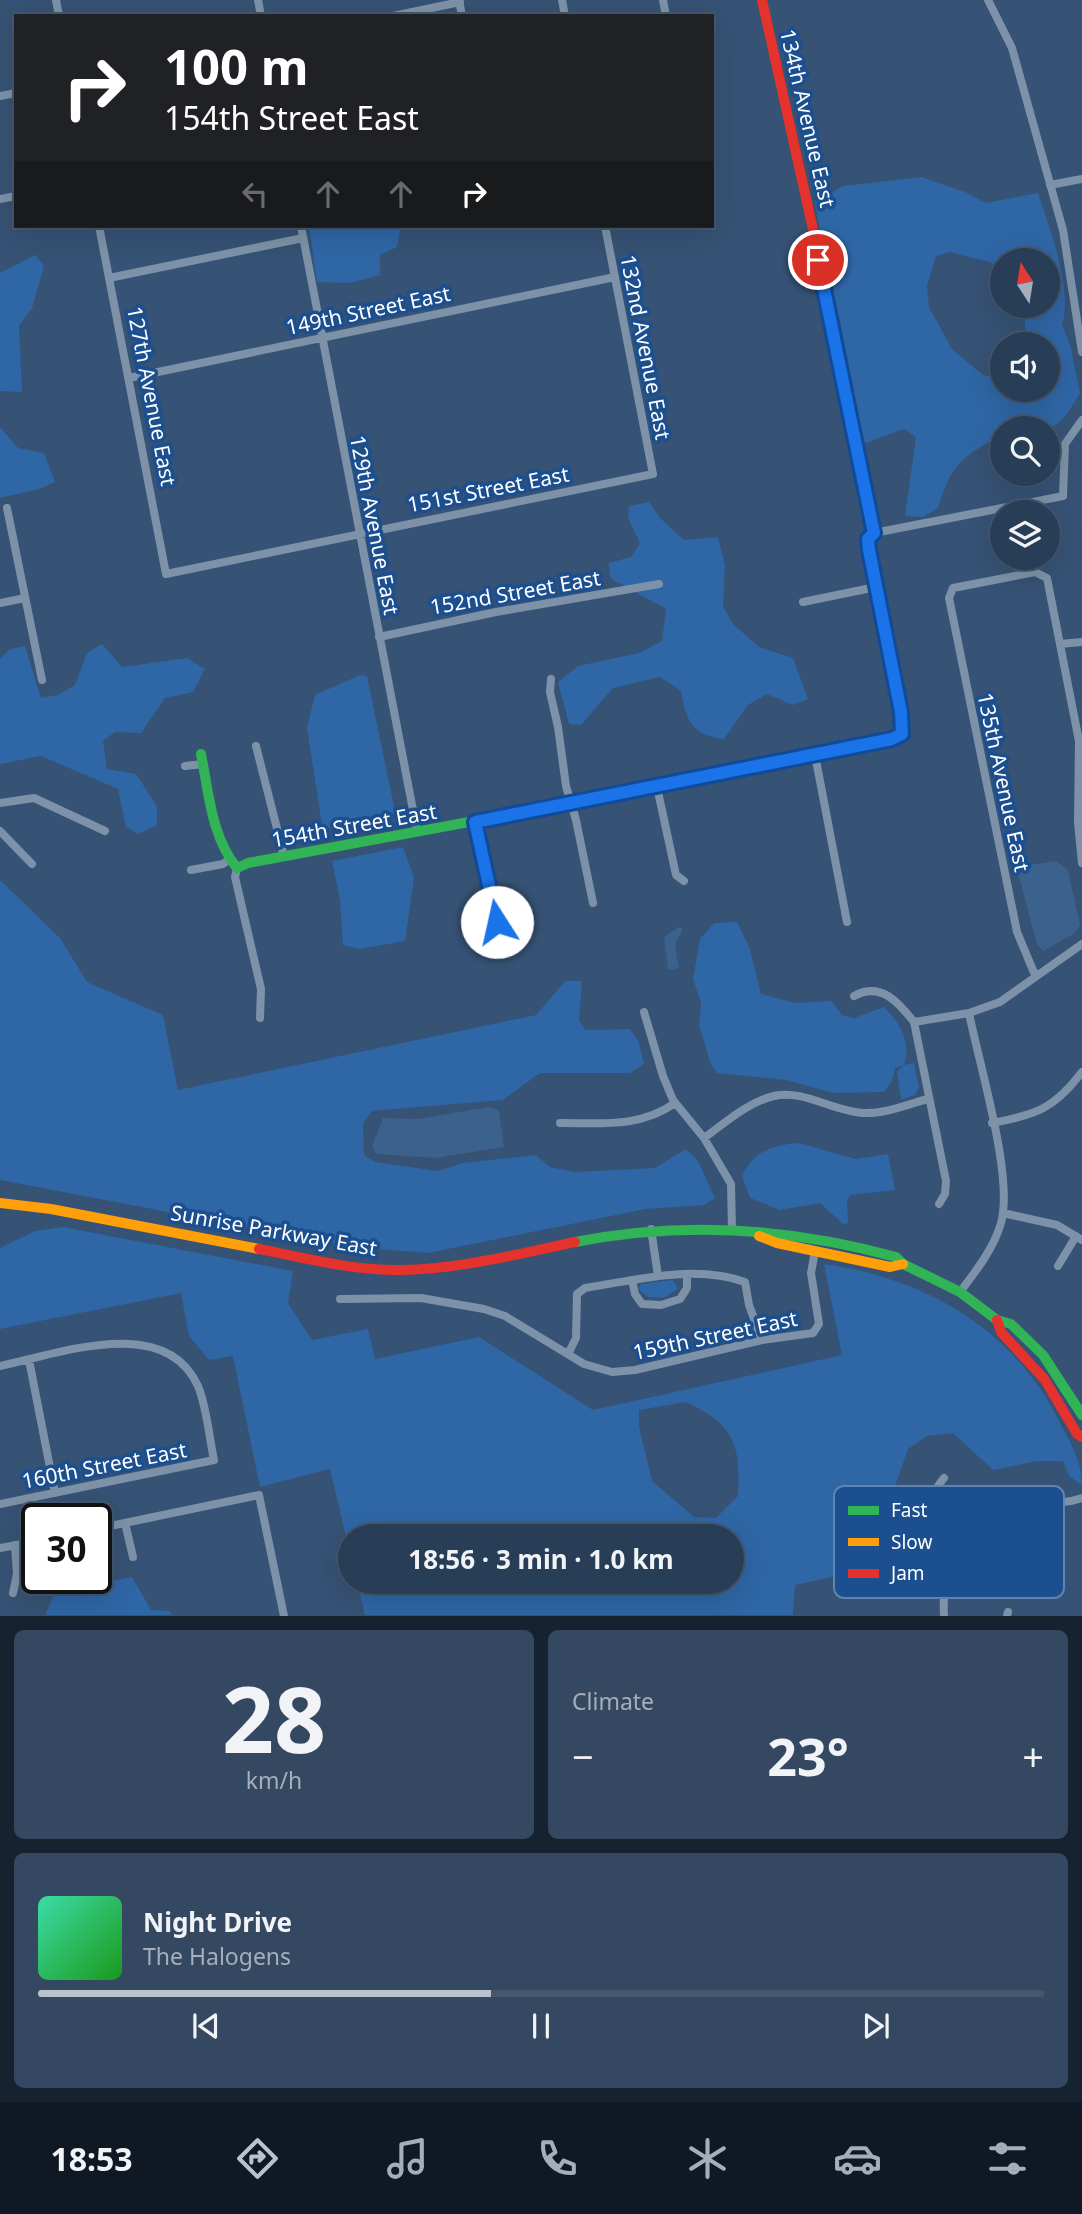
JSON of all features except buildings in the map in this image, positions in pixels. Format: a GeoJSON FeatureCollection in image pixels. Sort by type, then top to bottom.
{"type":"FeatureCollection","features":[{"type":"Feature","properties":{"kind":"street","name":"134th Avenue East"},"geometry":{"type":"LineString","coordinates":[[762,0],[799,161],[874,533],[868,542],[903,722],[900,736]]}},
{"type":"Feature","properties":{"kind":"street"},"geometry":{"type":"LineString","coordinates":[[989,0],[1012,48],[1050,185],[1078,292],[1082,352]]}},
{"type":"Feature","properties":{"kind":"street"},"geometry":{"type":"LineString","coordinates":[[402,14],[460,1]]}},
{"type":"Feature","properties":{"kind":"street"},"geometry":{"type":"LineString","coordinates":[[1050,185],[1082,178]]}},
{"type":"Feature","properties":{"kind":"street","name":"127th Avenue East"},"geometry":{"type":"LineString","coordinates":[[99,228],[166,574]]}},
{"type":"Feature","properties":{"kind":"street","name":"129th Avenue East"},"geometry":{"type":"LineString","coordinates":[[300,228],[416,831]]}},
{"type":"Feature","properties":{"kind":"street","name":"132nd Avenue East"},"geometry":{"type":"LineString","coordinates":[[605,228],[653,474]]}},
{"type":"Feature","properties":{"kind":"street"},"geometry":{"type":"LineString","coordinates":[[109,278],[303,238]]}},
{"type":"Feature","properties":{"kind":"street","name":"149th Street East"},"geometry":{"type":"LineString","coordinates":[[128,378],[615,276]]}},
{"type":"Feature","properties":{"kind":"street"},"geometry":{"type":"LineString","coordinates":[[874,533],[1063,496],[1065,444],[1082,420]]}},
{"type":"Feature","properties":{"kind":"street","name":"151st Street East"},"geometry":{"type":"LineString","coordinates":[[166,574],[653,474]]}},
{"type":"Feature","properties":{"kind":"street"},"geometry":{"type":"LineString","coordinates":[[7,508],[42,680]]}},
{"type":"Feature","properties":{"kind":"street","name":"135th Avenue East"},"geometry":{"type":"LineString","coordinates":[[1035,975],[1017,932],[949,592],[957,586],[1035,572],[1045,575],[1060,644]]}},
{"type":"Feature","properties":{"kind":"street","name":"152nd Street East"},"geometry":{"type":"LineString","coordinates":[[379,637],[496,612],[659,584]]}},
{"type":"Feature","properties":{"kind":"street"},"geometry":{"type":"LineString","coordinates":[[803,602],[876,587]]}},
{"type":"Feature","properties":{"kind":"street"},"geometry":{"type":"LineString","coordinates":[[0,603],[25,598]]}},
{"type":"Feature","properties":{"kind":"street"},"geometry":{"type":"LineString","coordinates":[[1082,642],[1060,644],[1080,752],[1078,822],[1082,863]]}},
{"type":"Feature","properties":{"kind":"street"},"geometry":{"type":"LineString","coordinates":[[551,679],[550,692],[569,803],[576,820],[593,902]]}},
{"type":"Feature","properties":{"kind":"street","name":"154th Street East"},"geometry":{"type":"LineString","coordinates":[[237,868],[248,863],[657,787],[900,736]]}},
{"type":"Feature","properties":{"kind":"street"},"geometry":{"type":"LineString","coordinates":[[257,746],[284,856]]}},
{"type":"Feature","properties":{"kind":"street"},"geometry":{"type":"LineString","coordinates":[[815,755],[847,922]]}},
{"type":"Feature","properties":{"kind":"street"},"geometry":{"type":"LineString","coordinates":[[185,766],[202,759],[219,837],[228,860],[237,868],[235,877],[261,989],[260,1018]]}},
{"type":"Feature","properties":{"kind":"street"},"geometry":{"type":"LineString","coordinates":[[657,787],[676,875],[684,881]]}},
{"type":"Feature","properties":{"kind":"street"},"geometry":{"type":"LineString","coordinates":[[0,803],[34,798],[105,831]]}},
{"type":"Feature","properties":{"kind":"street"},"geometry":{"type":"LineString","coordinates":[[475,822],[503,943]]}},
{"type":"Feature","properties":{"kind":"street"},"geometry":{"type":"LineString","coordinates":[[0,831],[32,864]]}},
{"type":"Feature","properties":{"kind":"street"},"geometry":{"type":"LineString","coordinates":[[191,870],[223,864],[228,860]]}},
{"type":"Feature","properties":{"kind":"street"},"geometry":{"type":"LineString","coordinates":[[914,1022],[969,1013],[1008,998],[1035,975],[1082,944]]}},
{"type":"Feature","properties":{"kind":"street"},"geometry":{"type":"LineString","coordinates":[[854,996],[870,990],[884,993],[903,1007],[914,1022],[946,1181],[945,1194],[939,1204]]}},
{"type":"Feature","properties":{"kind":"street"},"geometry":{"type":"LineString","coordinates":[[644,1012],[663,1076],[676,1103],[704,1138],[731,1184],[732,1230]]}},
{"type":"Feature","properties":{"kind":"street"},"geometry":{"type":"LineString","coordinates":[[969,1013],[1004,1187],[1003,1213],[989,1249],[960,1292],[997,1320],[1011,1324],[1043,1355],[1082,1415]]}},
{"type":"Feature","properties":{"kind":"street"},"geometry":{"type":"LineString","coordinates":[[992,1123],[1046,1108],[1064,1096],[1082,1072]]}},
{"type":"Feature","properties":{"kind":"street"},"geometry":{"type":"LineString","coordinates":[[704,1138],[748,1107],[776,1095],[792,1095],[835,1109],[866,1113],[928,1099]]}},
{"type":"Feature","properties":{"kind":"street"},"geometry":{"type":"LineString","coordinates":[[560,1123],[635,1122],[651,1119],[676,1103]]}},
{"type":"Feature","properties":{"kind":"street","name":"Sunrise Parkway East"},"geometry":{"type":"LineString","coordinates":[[0,1203],[51,1209],[338,1264],[391,1269],[461,1265],[651,1229],[732,1230],[780,1234],[863,1248],[895,1257],[960,1292]]}},
{"type":"Feature","properties":{"kind":"street"},"geometry":{"type":"LineString","coordinates":[[1003,1213],[1048,1221],[1079,1238],[1058,1266]]}},
{"type":"Feature","properties":{"kind":"street"},"geometry":{"type":"LineString","coordinates":[[651,1229],[658,1276]]}},
{"type":"Feature","properties":{"kind":"street","name":"Sunrise Parkway East"},"geometry":{"type":"LineString","coordinates":[[750,1233],[777,1243],[890,1267],[904,1264]]}},
{"type":"Feature","properties":{"kind":"street","name":"159th Street East"},"geometry":{"type":"LineString","coordinates":[[340,1300],[421,1298],[484,1309],[505,1316],[596,1369],[622,1372],[762,1340],[807,1334],[818,1328],[811,1273],[815,1251]]}},
{"type":"Feature","properties":{"kind":"street"},"geometry":{"type":"LineString","coordinates":[[632,1280],[635,1294],[642,1304],[660,1305],[680,1299],[687,1287],[687,1275]]}},
{"type":"Feature","properties":{"kind":"street"},"geometry":{"type":"LineString","coordinates":[[568,1354],[576,1338],[577,1294],[585,1288],[658,1276],[687,1275],[745,1282],[749,1304],[762,1340]]}},
{"type":"Feature","properties":{"kind":"street"},"geometry":{"type":"LineString","coordinates":[[997,1320],[1001,1332],[1045,1380],[1077,1434],[1082,1437]]}},
{"type":"Feature","properties":{"kind":"street","name":"160th Street East"},"geometry":{"type":"LineString","coordinates":[[0,1504],[214,1460],[199,1389],[181,1363],[157,1348],[118,1343],[29,1360]]}},
{"type":"Feature","properties":{"kind":"street"},"geometry":{"type":"LineString","coordinates":[[0,1366],[29,1360],[55,1493]]}},
{"type":"Feature","properties":{"kind":"street"},"geometry":{"type":"LineString","coordinates":[[940,1486],[944,1478]]}},
{"type":"Feature","properties":{"kind":"street"},"geometry":{"type":"LineString","coordinates":[[112,1526],[259,1495],[284,1615]]}},
{"type":"Feature","properties":{"kind":"street"},"geometry":{"type":"LineString","coordinates":[[1064,1502],[1082,1498]]}},
{"type":"Feature","properties":{"kind":"street"},"geometry":{"type":"LineString","coordinates":[[125,1523],[132,1557]]}},
{"type":"Feature","properties":{"kind":"street"},"geometry":{"type":"LineString","coordinates":[[0,1548],[21,1544]]}},
{"type":"Feature","properties":{"kind":"street"},"geometry":{"type":"LineString","coordinates":[[13,1593],[18,1574],[15,1545]]}},
{"type":"Feature","properties":{"kind":"shaded area"},"geometry":{"type":"Polygon","coordinates":[[[921,177],[965,192],[986,203],[1038,193],[1056,248],[990,248],[990,262],[950,252],[936,256],[927,286],[929,307],[952,349],[983,375],[990,376],[990,402],[1060,402],[1060,332],[1026,332],[1024,318],[1060,318],[1060,265],[1065,295],[1062,325],[1070,344],[1080,393],[1060,421],[1060,416],[990,416],[990,442],[960,463],[948,481],[938,508],[923,517],[905,516],[916,437],[904,429],[863,444],[836,322],[815,202],[843,186],[921,177]]]}},
{"type":"Feature","properties":{"kind":"shaded area"},"geometry":{"type":"Polygon","coordinates":[[[309,228],[401,228],[397,247],[380,255],[380,275],[350,283],[317,282],[309,228]]]}},
{"type":"Feature","properties":{"kind":"shaded area"},"geometry":{"type":"Polygon","coordinates":[[[35,255],[44,266],[32,308],[19,326],[22,392],[0,391],[0,273],[35,255]]]}},
{"type":"Feature","properties":{"kind":"shaded area"},"geometry":{"type":"Polygon","coordinates":[[[0,427],[18,448],[44,453],[55,482],[39,489],[0,498],[0,427]]]}},
{"type":"Feature","properties":{"kind":"shaded area"},"geometry":{"type":"Polygon","coordinates":[[[649,502],[660,518],[684,540],[718,537],[725,565],[723,606],[733,624],[759,647],[793,658],[808,699],[793,705],[767,694],[748,705],[724,739],[704,734],[692,725],[685,711],[681,691],[660,677],[613,688],[581,725],[569,724],[558,682],[578,666],[639,653],[662,641],[666,609],[610,578],[609,563],[631,557],[640,543],[628,518],[629,506],[649,502]]]}},
{"type":"Feature","properties":{"kind":"shaded area"},"geometry":{"type":"Polygon","coordinates":[[[102,644],[122,667],[187,658],[205,669],[193,692],[165,698],[141,733],[115,732],[103,741],[107,769],[136,774],[157,806],[157,825],[138,834],[126,827],[118,789],[41,756],[0,764],[0,659],[10,649],[25,646],[41,698],[58,695],[75,685],[87,653],[102,644]]]}},
{"type":"Feature","properties":{"kind":"shaded area"},"geometry":{"type":"Polygon","coordinates":[[[360,675],[367,676],[395,811],[387,824],[340,832],[322,825],[307,728],[315,695],[360,675]]]}},
{"type":"Feature","properties":{"kind":"shaded area"},"geometry":{"type":"Polygon","coordinates":[[[403,847],[414,877],[405,941],[360,949],[343,945],[340,900],[332,861],[403,847]]]}},
{"type":"Feature","properties":{"kind":"shaded area"},"geometry":{"type":"Polygon","coordinates":[[[1056,861],[1068,870],[1080,925],[1075,933],[1043,951],[1037,945],[1018,873],[1023,866],[1056,861]]]}},
{"type":"Feature","properties":{"kind":"shaded area"},"geometry":{"type":"Polygon","coordinates":[[[0,880],[60,938],[87,982],[163,1015],[178,1090],[536,1015],[565,981],[582,981],[579,1020],[585,1030],[630,1029],[639,1043],[644,1064],[630,1073],[540,1073],[503,1100],[372,1111],[363,1123],[364,1155],[375,1162],[438,1171],[463,1163],[536,1155],[550,1167],[574,1172],[655,1168],[686,1149],[698,1161],[715,1198],[704,1205],[646,1209],[428,1253],[352,1247],[0,1180],[0,880]]]}},
{"type":"Feature","properties":{"kind":"shaded area"},"geometry":{"type":"Polygon","coordinates":[[[737,922],[749,946],[761,994],[795,1003],[831,1001],[842,1015],[854,1018],[884,1007],[903,1033],[906,1048],[904,1065],[914,1063],[919,1087],[915,1095],[901,1100],[897,1072],[903,1065],[895,1068],[892,1081],[884,1092],[833,1093],[786,1080],[717,1073],[711,1065],[699,1025],[701,1003],[693,979],[700,939],[714,923],[737,922]]]}},
{"type":"Feature","properties":{"kind":"shaded area"},"geometry":{"type":"Polygon","coordinates":[[[679,927],[683,929],[675,945],[679,968],[668,970],[664,937],[679,927]]]}},
{"type":"Feature","properties":{"kind":"shaded area"},"geometry":{"type":"Polygon","coordinates":[[[488,1107],[499,1110],[504,1147],[435,1158],[376,1154],[372,1146],[383,1118],[418,1119],[488,1107]]]}},
{"type":"Feature","properties":{"kind":"shaded area"},"geometry":{"type":"Polygon","coordinates":[[[799,1143],[856,1159],[888,1154],[895,1190],[850,1195],[847,1200],[848,1223],[843,1224],[820,1203],[780,1210],[750,1198],[742,1176],[752,1161],[772,1148],[799,1143]]]}},
{"type":"Feature","properties":{"kind":"shaded area"},"geometry":{"type":"Polygon","coordinates":[[[63,1227],[293,1271],[288,1303],[312,1340],[368,1329],[375,1359],[479,1337],[593,1410],[842,1355],[824,1264],[896,1281],[930,1295],[991,1334],[1017,1359],[1040,1388],[1078,1460],[1082,1485],[1069,1476],[1063,1461],[1037,1461],[993,1470],[953,1433],[927,1436],[908,1449],[895,1486],[834,1486],[834,1577],[795,1585],[793,1615],[365,1615],[360,1594],[744,1594],[744,1524],[343,1524],[330,1469],[260,1487],[233,1356],[209,1360],[189,1336],[181,1293],[0,1329],[0,1248],[35,1231],[63,1227]],[[686,1402],[639,1410],[639,1427],[652,1481],[694,1517],[716,1518],[738,1496],[736,1450],[724,1428],[702,1410],[686,1402]]]}},
{"type":"Feature","properties":{"kind":"shaded area"},"geometry":{"type":"Polygon","coordinates":[[[673,1280],[678,1289],[664,1298],[648,1297],[638,1289],[641,1284],[673,1280]]]}},
{"type":"Feature","properties":{"kind":"shaded area"},"geometry":{"type":"Polygon","coordinates":[[[132,1577],[151,1610],[169,1611],[173,1615],[45,1615],[54,1594],[112,1594],[112,1581],[132,1577]]]}},
{"type":"Feature","properties":{"kind":"traffic: fast"},"geometry":{"type":"LineString","coordinates":[[201,754],[216,828],[228,856],[237,868],[248,863],[657,787],[818,753]]}},
{"type":"Feature","properties":{"kind":"traffic: fast"},"geometry":{"type":"LineString","coordinates":[[575,1242],[656,1231],[736,1231],[817,1239],[896,1257],[903,1264],[960,1292],[997,1320],[1011,1324],[1043,1355],[1082,1415]]}},
{"type":"Feature","properties":{"kind":"traffic: slow"},"geometry":{"type":"LineString","coordinates":[[816,243],[874,533],[868,539],[869,550],[901,712],[900,736],[818,753]]}},
{"type":"Feature","properties":{"kind":"traffic: slow"},"geometry":{"type":"LineString","coordinates":[[0,1203],[51,1209],[259,1249]]}},
{"type":"Feature","properties":{"kind":"traffic: slow"},"geometry":{"type":"LineString","coordinates":[[759,1236],[777,1243],[890,1267],[903,1264]]}},
{"type":"Feature","properties":{"kind":"traffic: jam"},"geometry":{"type":"LineString","coordinates":[[762,0],[816,243]]}},
{"type":"Feature","properties":{"kind":"traffic: jam"},"geometry":{"type":"LineString","coordinates":[[259,1249],[348,1266],[401,1270],[467,1264],[575,1242]]}},
{"type":"Feature","properties":{"kind":"traffic: jam"},"geometry":{"type":"LineString","coordinates":[[997,1320],[1001,1332],[1045,1380],[1077,1434],[1082,1437]]}},
{"type":"Feature","properties":{"kind":"route"},"geometry":{"type":"LineString","coordinates":[[497,922],[475,822],[675,784],[892,739],[902,734],[903,722],[869,550],[868,539],[874,533],[818,260]]}}]}
